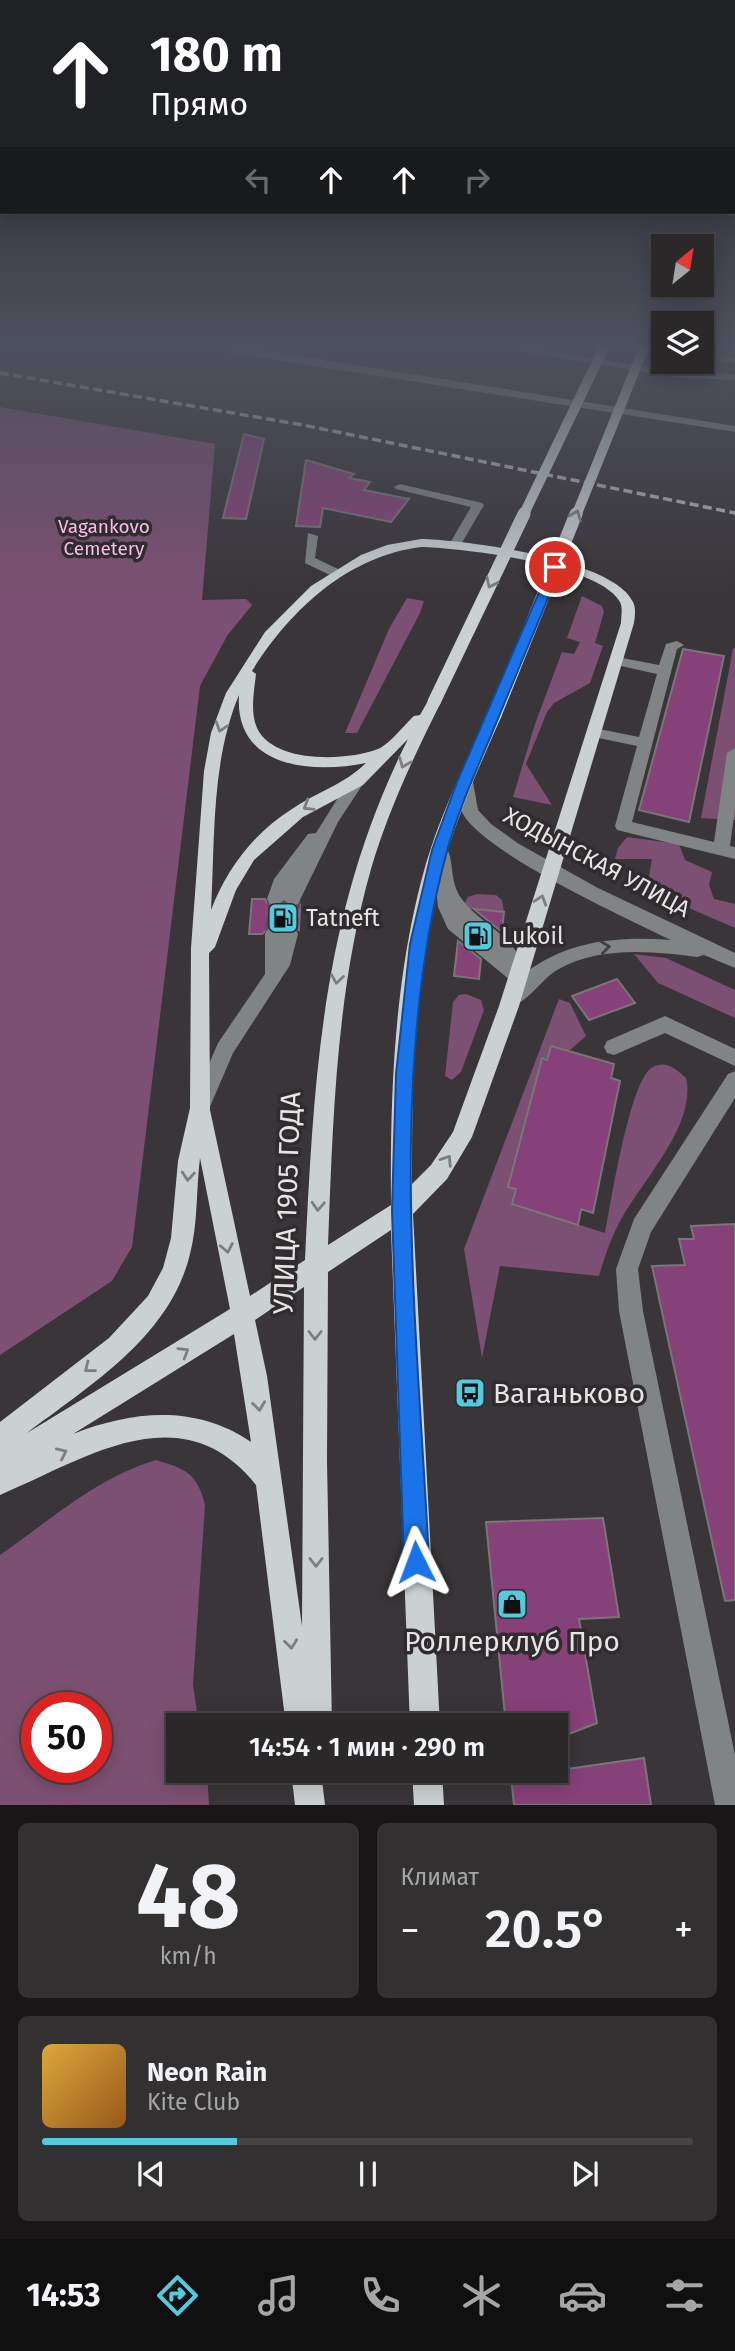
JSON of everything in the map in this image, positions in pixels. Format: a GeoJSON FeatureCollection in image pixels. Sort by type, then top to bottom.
{"type":"FeatureCollection","features":[{"type":"Feature","properties":{"kind":"main road"},"geometry":{"type":"LineString","coordinates":[[200,959],[232,880],[248,856],[297,813],[357,781],[434,702],[565,429]]}},
{"type":"Feature","properties":{"kind":"main road"},"geometry":{"type":"LineString","coordinates":[[424,1713],[408,1399],[402,1210],[405,1074],[411,998],[431,878],[440,850],[465,782],[612,429]]}},
{"type":"Feature","properties":{"kind":"main road"},"geometry":{"type":"LineString","coordinates":[[0,1438],[119,1345],[152,1312],[169,1281],[182,1246],[190,1160],[200,1108],[200,959],[209,800],[218,732],[250,666],[285,616],[336,573],[391,548],[456,543],[578,572],[611,587],[625,598],[628,611],[617,661],[509,1006],[461,1138],[439,1172],[402,1210],[244,1314],[0,1464]]}},
{"type":"Feature","properties":{"kind":"main road"},"geometry":{"type":"LineString","coordinates":[[250,666],[247,719],[259,742],[276,751],[319,763],[361,760],[382,753]]}},
{"type":"Feature","properties":{"kind":"main road","name":"УЛИЦА 1905 ГОДА"},"geometry":{"type":"LineString","coordinates":[[317,1713],[315,1267],[324,1086],[338,971],[356,890],[381,818],[411,746],[434,702]]}},
{"type":"Feature","properties":{"kind":"main road"},"geometry":{"type":"LineString","coordinates":[[200,1108],[214,1166],[227,1250],[244,1314],[299,1713]]}},
{"type":"Feature","properties":{"kind":"main road"},"geometry":{"type":"LineString","coordinates":[[0,1482],[96,1436],[135,1426],[156,1424],[183,1427],[222,1439],[246,1454],[268,1480]]}},
{"type":"Feature","properties":{"kind":"main road"},"geometry":{"type":"LineString","coordinates":[[307,1783],[310,1805]]}},
{"type":"Feature","properties":{"kind":"main road"},"geometry":{"type":"LineString","coordinates":[[317,1783],[318,1805]]}},
{"type":"Feature","properties":{"kind":"main road"},"geometry":{"type":"LineString","coordinates":[[428,1783],[429,1805]]}},
{"type":"Feature","properties":{"kind":"street"},"geometry":{"type":"LineString","coordinates":[[400,487],[478,505],[456,543]]}},
{"type":"Feature","properties":{"kind":"street"},"geometry":{"type":"LineString","coordinates":[[312,536],[309,560],[336,573]]}},
{"type":"Feature","properties":{"kind":"street"},"geometry":{"type":"LineString","coordinates":[[677,645],[671,647],[623,826],[728,850],[735,752]]}},
{"type":"Feature","properties":{"kind":"street"},"geometry":{"type":"LineString","coordinates":[[617,661],[664,671]]}},
{"type":"Feature","properties":{"kind":"street"},"geometry":{"type":"LineString","coordinates":[[594,733],[644,743]]}},
{"type":"Feature","properties":{"kind":"street"},"geometry":{"type":"LineString","coordinates":[[284,900],[357,781]]}},
{"type":"Feature","properties":{"kind":"street","name":"ХОДЫНСКАЯ УЛИЦА"},"geometry":{"type":"LineString","coordinates":[[465,782],[471,813],[494,838],[735,961]]}},
{"type":"Feature","properties":{"kind":"street"},"geometry":{"type":"LineString","coordinates":[[440,850],[447,886],[447,907],[454,924],[517,977]]}},
{"type":"Feature","properties":{"kind":"street"},"geometry":{"type":"LineString","coordinates":[[200,1108],[225,1049],[273,979],[287,948],[282,934]]}},
{"type":"Feature","properties":{"kind":"street"},"geometry":{"type":"LineString","coordinates":[[509,1006],[524,983],[544,967],[576,952],[650,944],[715,952]]}},
{"type":"Feature","properties":{"kind":"street"},"geometry":{"type":"LineString","coordinates":[[614,1047],[665,1024],[735,1058]]}},
{"type":"Feature","properties":{"kind":"street"},"geometry":{"type":"LineString","coordinates":[[730,1805],[631,1311],[627,1269],[642,1227],[735,1080]]}},
{"type":"Feature","properties":{"kind":"green space","name":"Vagankovo Cemetery"},"geometry":{"type":"Polygon","coordinates":[[[0,429],[129,429],[215,444],[202,600],[246,599],[252,605],[227,636],[200,686],[132,1247],[112,1281],[0,1355],[0,429]]]}},
{"type":"Feature","properties":{"kind":"green space"},"geometry":{"type":"Polygon","coordinates":[[[582,596],[602,606],[604,612],[595,643],[603,646],[590,683],[554,703],[547,712],[526,764],[552,805],[513,797],[535,724],[562,652],[574,654],[580,642],[567,638],[582,596]]]}},
{"type":"Feature","properties":{"kind":"green space"},"geometry":{"type":"Polygon","coordinates":[[[407,598],[424,601],[420,613],[357,733],[345,733],[389,629],[407,598]]]}},
{"type":"Feature","properties":{"kind":"green space"},"geometry":{"type":"Polygon","coordinates":[[[735,648],[735,820],[701,818],[733,649],[735,648]]]}},
{"type":"Feature","properties":{"kind":"green space"},"geometry":{"type":"Polygon","coordinates":[[[627,837],[679,844],[685,860],[712,872],[709,885],[714,899],[735,904],[735,928],[682,905],[672,895],[648,882],[652,859],[615,859],[618,848],[627,837]]]}},
{"type":"Feature","properties":{"kind":"green space"},"geometry":{"type":"Polygon","coordinates":[[[477,894],[496,895],[502,900],[504,912],[462,908],[468,897],[477,894]]]}},
{"type":"Feature","properties":{"kind":"green space"},"geometry":{"type":"Polygon","coordinates":[[[634,954],[666,958],[735,990],[735,1018],[658,983],[634,954]]]}},
{"type":"Feature","properties":{"kind":"green space"},"geometry":{"type":"Polygon","coordinates":[[[466,994],[481,1000],[484,1010],[461,1072],[452,1080],[445,1076],[453,1002],[459,995],[466,994]]]}},
{"type":"Feature","properties":{"kind":"green space"},"geometry":{"type":"Polygon","coordinates":[[[559,999],[570,1003],[586,1036],[569,1051],[542,1059],[508,1186],[516,1189],[513,1204],[605,1233],[629,1116],[645,1076],[653,1067],[667,1065],[686,1078],[684,1113],[666,1150],[619,1223],[599,1276],[500,1266],[482,1358],[464,1249],[559,999]]]}},
{"type":"Feature","properties":{"kind":"green space"},"geometry":{"type":"Polygon","coordinates":[[[156,1460],[189,1474],[202,1494],[205,1505],[193,1685],[197,1713],[166,1713],[166,1783],[208,1783],[209,1805],[0,1805],[0,1555],[75,1501],[114,1477],[156,1460]]]}},
{"type":"Feature","properties":{"kind":"building"},"geometry":{"type":"Polygon","coordinates":[[[244,434],[264,439],[246,519],[223,518],[244,434]]]}},
{"type":"Feature","properties":{"kind":"building"},"geometry":{"type":"Polygon","coordinates":[[[306,460],[354,474],[349,478],[370,482],[364,490],[409,499],[391,522],[323,508],[320,527],[296,526],[306,460]]]}},
{"type":"Feature","properties":{"kind":"building"},"geometry":{"type":"Polygon","coordinates":[[[683,649],[724,656],[689,822],[639,810],[683,649]]]}},
{"type":"Feature","properties":{"kind":"building"},"geometry":{"type":"Polygon","coordinates":[[[252,899],[265,899],[268,905],[275,908],[284,903],[293,908],[300,905],[299,930],[290,925],[282,928],[273,925],[262,934],[249,934],[252,899]]]}},
{"type":"Feature","properties":{"kind":"building"},"geometry":{"type":"Polygon","coordinates":[[[474,909],[504,912],[502,932],[480,914],[474,909]]]}},
{"type":"Feature","properties":{"kind":"building"},"geometry":{"type":"Polygon","coordinates":[[[458,941],[481,959],[479,979],[454,976],[458,941]]]}},
{"type":"Feature","properties":{"kind":"building"},"geometry":{"type":"Polygon","coordinates":[[[617,979],[635,1003],[589,1020],[572,996],[617,979]]]}},
{"type":"Feature","properties":{"kind":"building"},"geometry":{"type":"Polygon","coordinates":[[[551,1046],[614,1064],[611,1078],[620,1081],[593,1213],[581,1209],[578,1225],[512,1204],[516,1189],[508,1187],[542,1058],[547,1060],[551,1046]]]}},
{"type":"Feature","properties":{"kind":"building"},"geometry":{"type":"Polygon","coordinates":[[[735,1224],[735,1600],[725,1601],[652,1266],[685,1265],[679,1239],[694,1239],[691,1226],[735,1224]]]}},
{"type":"Feature","properties":{"kind":"building"},"geometry":{"type":"Polygon","coordinates":[[[603,1518],[619,1617],[579,1619],[597,1723],[568,1734],[568,1713],[505,1713],[486,1522],[603,1518]]]}},
{"type":"Feature","properties":{"kind":"building"},"geometry":{"type":"Polygon","coordinates":[[[644,1758],[651,1805],[514,1805],[512,1783],[568,1783],[568,1769],[644,1758]]]}},
{"type":"Feature","properties":{"kind":"tunnel"},"geometry":{"type":"LineString","coordinates":[[274,934],[276,899]]}},
{"type":"Feature","properties":{"kind":"tunnel"},"geometry":{"type":"LineString","coordinates":[[289,934],[292,899]]}},
{"type":"Feature","properties":{"kind":"railway"},"geometry":{"type":"LineString","coordinates":[[324,429],[735,513]]}},
{"type":"Feature","properties":{"kind":"place","name":"Tatneft"},"geometry":{"type":"Point","coordinates":[283,918]}},
{"type":"Feature","properties":{"kind":"place","name":"Lukoil"},"geometry":{"type":"Point","coordinates":[478,936]}},
{"type":"Feature","properties":{"kind":"place","name":"Ваганьково"},"geometry":{"type":"Point","coordinates":[470,1393]}},
{"type":"Feature","properties":{"kind":"place","name":"Роллерклуб Про"},"geometry":{"type":"Point","coordinates":[512,1604]}},
{"type":"Feature","properties":{"kind":"route"},"geometry":{"type":"LineString","coordinates":[[416,1562],[402,1210],[405,1074],[418,944],[431,878],[440,850],[465,782],[555,567]]}}]}
